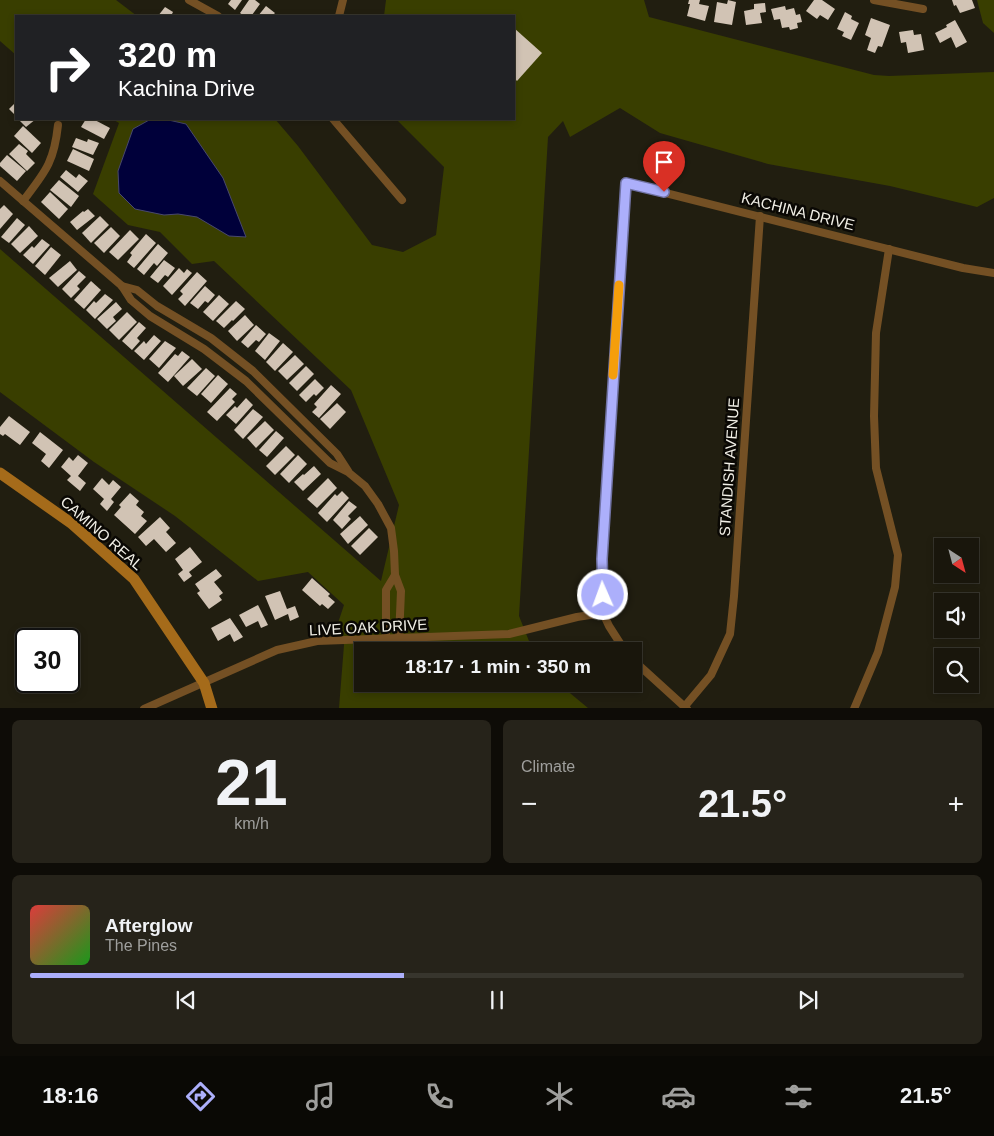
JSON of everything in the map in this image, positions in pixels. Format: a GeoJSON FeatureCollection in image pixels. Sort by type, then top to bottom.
{"type":"FeatureCollection","features":[{"type":"Feature","properties":{"kind":"main road","name":"CAMINO REAL"},"geometry":{"type":"LineString","coordinates":[[0,473],[71,523],[134,579],[204,683],[212,708]]}},
{"type":"Feature","properties":{"kind":"street"},"geometry":{"type":"LineString","coordinates":[[189,0],[216,15]]}},
{"type":"Feature","properties":{"kind":"street"},"geometry":{"type":"LineString","coordinates":[[339,15],[343,0]]}},
{"type":"Feature","properties":{"kind":"street"},"geometry":{"type":"LineString","coordinates":[[874,0],[923,9]]}},
{"type":"Feature","properties":{"kind":"street"},"geometry":{"type":"LineString","coordinates":[[334,120],[402,200]]}},
{"type":"Feature","properties":{"kind":"street"},"geometry":{"type":"LineString","coordinates":[[23,201],[46,172],[56,148],[58,125]]}},
{"type":"Feature","properties":{"kind":"street"},"geometry":{"type":"LineString","coordinates":[[0,182],[122,286],[131,300],[150,316],[204,349],[246,382],[330,463],[348,472]]}},
{"type":"Feature","properties":{"kind":"street","name":"KACHINA DRIVE"},"geometry":{"type":"LineString","coordinates":[[603,613],[602,559],[626,183],[963,268],[994,273]]}},
{"type":"Feature","properties":{"kind":"street","name":"STANDISH AVENUE"},"geometry":{"type":"LineString","coordinates":[[686,707],[711,675],[730,634],[760,216]]}},
{"type":"Feature","properties":{"kind":"street"},"geometry":{"type":"LineString","coordinates":[[854,708],[878,652],[895,588],[898,555],[876,468],[874,416],[876,333],[889,248]]}},
{"type":"Feature","properties":{"kind":"street"},"geometry":{"type":"LineString","coordinates":[[122,286],[137,290],[157,306],[211,338],[253,371],[337,454],[348,472],[369,492],[391,528],[395,575],[401,591],[399,638]]}},
{"type":"Feature","properties":{"kind":"street"},"geometry":{"type":"LineString","coordinates":[[386,638],[386,590],[395,575]]}},
{"type":"Feature","properties":{"kind":"street"},"geometry":{"type":"LineString","coordinates":[[386,598],[401,598]]}},
{"type":"Feature","properties":{"kind":"street"},"geometry":{"type":"LineString","coordinates":[[603,613],[619,642]]}},
{"type":"Feature","properties":{"kind":"street","name":"LIVE OAK DRIVE"},"geometry":{"type":"LineString","coordinates":[[144,708],[277,650],[317,641],[509,634],[577,617],[603,613]]}},
{"type":"Feature","properties":{"kind":"street"},"geometry":{"type":"LineString","coordinates":[[642,668],[686,707]]}},
{"type":"Feature","properties":{"kind":"green space"},"geometry":{"type":"Polygon","coordinates":[[[0,0],[116,0],[136,15],[15,15],[15,54],[0,41],[0,0]]]}},
{"type":"Feature","properties":{"kind":"green space"},"geometry":{"type":"Polygon","coordinates":[[[386,0],[644,0],[649,17],[874,75],[994,72],[994,198],[977,207],[890,186],[768,164],[660,133],[620,108],[570,137],[563,121],[548,137],[519,616],[529,642],[354,642],[354,692],[569,692],[588,708],[339,708],[344,645],[338,623],[344,605],[308,572],[258,581],[175,516],[94,462],[0,392],[0,249],[381,581],[399,505],[351,390],[214,261],[192,264],[160,232],[128,225],[93,194],[119,123],[114,120],[276,120],[298,146],[372,245],[403,252],[436,235],[444,167],[397,120],[515,120],[515,15],[384,15],[386,0]]]}},
{"type":"Feature","properties":{"kind":"green space"},"geometry":{"type":"Polygon","coordinates":[[[977,0],[994,0],[994,33],[983,23],[977,0]]]}},
{"type":"Feature","properties":{"kind":"shaded area"},"geometry":{"type":"Polygon","coordinates":[[[149,120],[168,120],[186,124],[223,178],[246,237],[229,236],[197,217],[178,214],[164,215],[135,209],[119,193],[118,171],[133,129],[149,120]]]}},
{"type":"Feature","properties":{"kind":"building"},"geometry":{"type":"Polygon","coordinates":[[[231,0],[242,0],[235,10],[228,4],[231,0]]]}},
{"type":"Feature","properties":{"kind":"building"},"geometry":{"type":"Polygon","coordinates":[[[249,0],[255,0],[260,4],[252,15],[243,15],[240,13],[249,0]]]}},
{"type":"Feature","properties":{"kind":"building"},"geometry":{"type":"Polygon","coordinates":[[[689,0],[700,0],[699,4],[709,6],[705,21],[687,16],[689,0]]]}},
{"type":"Feature","properties":{"kind":"building"},"geometry":{"type":"Polygon","coordinates":[[[728,0],[736,2],[732,25],[714,22],[717,2],[727,4],[728,0]]]}},
{"type":"Feature","properties":{"kind":"building"},"geometry":{"type":"Polygon","coordinates":[[[814,0],[822,0],[835,9],[828,20],[820,15],[817,19],[806,11],[814,0]]]}},
{"type":"Feature","properties":{"kind":"building"},"geometry":{"type":"Polygon","coordinates":[[[952,0],[972,0],[975,8],[960,13],[952,0]]]}},
{"type":"Feature","properties":{"kind":"building"},"geometry":{"type":"Polygon","coordinates":[[[765,3],[766,12],[760,13],[762,23],[746,25],[744,11],[754,9],[754,4],[765,3]]]}},
{"type":"Feature","properties":{"kind":"building"},"geometry":{"type":"Polygon","coordinates":[[[266,6],[275,13],[273,15],[259,15],[266,6]]]}},
{"type":"Feature","properties":{"kind":"building"},"geometry":{"type":"Polygon","coordinates":[[[785,6],[786,10],[794,8],[796,15],[800,14],[802,22],[797,23],[798,28],[790,30],[789,27],[782,28],[780,19],[774,20],[771,9],[785,6]]]}},
{"type":"Feature","properties":{"kind":"building"},"geometry":{"type":"Polygon","coordinates":[[[165,7],[173,12],[172,15],[159,15],[165,7]]]}},
{"type":"Feature","properties":{"kind":"building"},"geometry":{"type":"Polygon","coordinates":[[[845,12],[852,16],[851,19],[859,23],[851,40],[842,36],[844,32],[837,29],[845,12]]]}},
{"type":"Feature","properties":{"kind":"building"},"geometry":{"type":"Polygon","coordinates":[[[871,18],[890,25],[882,47],[878,46],[875,53],[867,50],[871,38],[865,35],[871,18]]]}},
{"type":"Feature","properties":{"kind":"building"},"geometry":{"type":"Polygon","coordinates":[[[955,20],[967,42],[956,48],[951,37],[940,43],[935,33],[947,27],[946,25],[955,20]]]}},
{"type":"Feature","properties":{"kind":"building"},"geometry":{"type":"Polygon","coordinates":[[[515,29],[542,53],[517,81],[515,79],[515,29]]]}},
{"type":"Feature","properties":{"kind":"building"},"geometry":{"type":"Polygon","coordinates":[[[913,30],[914,35],[921,34],[924,50],[908,53],[906,42],[901,43],[899,32],[913,30]]]}},
{"type":"Feature","properties":{"kind":"building"},"geometry":{"type":"Polygon","coordinates":[[[15,103],[15,115],[9,109],[15,103]]]}},
{"type":"Feature","properties":{"kind":"building"},"geometry":{"type":"Polygon","coordinates":[[[19,120],[35,120],[26,127],[19,120]]]}},
{"type":"Feature","properties":{"kind":"building"},"geometry":{"type":"Polygon","coordinates":[[[85,120],[95,120],[110,128],[104,139],[81,127],[85,120]]]}},
{"type":"Feature","properties":{"kind":"building"},"geometry":{"type":"Polygon","coordinates":[[[23,126],[41,143],[32,153],[14,136],[23,126]]]}},
{"type":"Feature","properties":{"kind":"building"},"geometry":{"type":"Polygon","coordinates":[[[76,138],[87,142],[88,139],[99,143],[93,155],[72,147],[76,138]]]}},
{"type":"Feature","properties":{"kind":"building"},"geometry":{"type":"Polygon","coordinates":[[[19,144],[28,151],[26,154],[35,163],[27,171],[9,154],[19,144]]]}},
{"type":"Feature","properties":{"kind":"building"},"geometry":{"type":"Polygon","coordinates":[[[73,149],[94,159],[89,171],[67,161],[73,149]]]}},
{"type":"Feature","properties":{"kind":"building"},"geometry":{"type":"Polygon","coordinates":[[[7,155],[26,171],[17,181],[0,166],[0,163],[7,155]]]}},
{"type":"Feature","properties":{"kind":"building"},"geometry":{"type":"Polygon","coordinates":[[[66,170],[76,178],[79,174],[88,181],[78,192],[60,177],[66,170]]]}},
{"type":"Feature","properties":{"kind":"building"},"geometry":{"type":"Polygon","coordinates":[[[59,180],[79,196],[71,207],[50,190],[59,180]]]}},
{"type":"Feature","properties":{"kind":"building"},"geometry":{"type":"Polygon","coordinates":[[[50,192],[68,209],[59,219],[41,202],[50,192]]]}},
{"type":"Feature","properties":{"kind":"building"},"geometry":{"type":"Polygon","coordinates":[[[4,205],[13,214],[0,229],[0,209],[4,205]]]}},
{"type":"Feature","properties":{"kind":"building"},"geometry":{"type":"Polygon","coordinates":[[[88,209],[95,216],[77,230],[70,222],[88,209]]]}},
{"type":"Feature","properties":{"kind":"building"},"geometry":{"type":"Polygon","coordinates":[[[100,216],[109,225],[91,243],[82,233],[100,216]]]}},
{"type":"Feature","properties":{"kind":"building"},"geometry":{"type":"Polygon","coordinates":[[[17,218],[25,225],[9,243],[1,237],[17,218]]]}},
{"type":"Feature","properties":{"kind":"building"},"geometry":{"type":"Polygon","coordinates":[[[29,226],[38,236],[20,253],[11,244],[29,226]]]}},
{"type":"Feature","properties":{"kind":"building"},"geometry":{"type":"Polygon","coordinates":[[[111,227],[120,236],[104,253],[94,243],[111,227]]]}},
{"type":"Feature","properties":{"kind":"building"},"geometry":{"type":"Polygon","coordinates":[[[130,230],[139,239],[118,260],[109,252],[130,230]]]}},
{"type":"Feature","properties":{"kind":"building"},"geometry":{"type":"Polygon","coordinates":[[[146,234],[156,243],[134,268],[127,262],[132,255],[130,253],[146,234]]]}},
{"type":"Feature","properties":{"kind":"building"},"geometry":{"type":"Polygon","coordinates":[[[42,239],[50,245],[33,264],[23,255],[32,246],[34,248],[42,239]]]}},
{"type":"Feature","properties":{"kind":"building"},"geometry":{"type":"Polygon","coordinates":[[[158,244],[168,253],[157,266],[154,263],[144,275],[137,269],[158,244]]]}},
{"type":"Feature","properties":{"kind":"building"},"geometry":{"type":"Polygon","coordinates":[[[51,247],[61,255],[45,275],[35,266],[51,247]]]}},
{"type":"Feature","properties":{"kind":"building"},"geometry":{"type":"Polygon","coordinates":[[[164,260],[175,268],[168,277],[165,275],[158,283],[150,277],[164,260]]]}},
{"type":"Feature","properties":{"kind":"building"},"geometry":{"type":"Polygon","coordinates":[[[70,261],[77,270],[58,287],[49,278],[70,261]]]}},
{"type":"Feature","properties":{"kind":"building"},"geometry":{"type":"Polygon","coordinates":[[[179,268],[184,273],[187,269],[192,273],[172,295],[163,286],[179,268]]]}},
{"type":"Feature","properties":{"kind":"building"},"geometry":{"type":"Polygon","coordinates":[[[79,271],[86,277],[77,286],[80,289],[71,298],[62,289],[79,271]]]}},
{"type":"Feature","properties":{"kind":"building"},"geometry":{"type":"Polygon","coordinates":[[[197,272],[207,281],[185,306],[178,299],[183,294],[180,291],[197,272]]]}},
{"type":"Feature","properties":{"kind":"building"},"geometry":{"type":"Polygon","coordinates":[[[91,281],[101,290],[84,309],[74,300],[91,281]]]}},
{"type":"Feature","properties":{"kind":"building"},"geometry":{"type":"Polygon","coordinates":[[[205,286],[215,295],[208,303],[205,301],[198,309],[190,303],[205,286]]]}},
{"type":"Feature","properties":{"kind":"building"},"geometry":{"type":"Polygon","coordinates":[[[105,294],[113,300],[95,319],[86,310],[94,301],[96,303],[105,294]]]}},
{"type":"Feature","properties":{"kind":"building"},"geometry":{"type":"Polygon","coordinates":[[[219,295],[229,304],[213,321],[203,312],[219,295]]]}},
{"type":"Feature","properties":{"kind":"building"},"geometry":{"type":"Polygon","coordinates":[[[236,301],[245,309],[224,328],[216,321],[236,301]]]}},
{"type":"Feature","properties":{"kind":"building"},"geometry":{"type":"Polygon","coordinates":[[[116,302],[122,309],[113,317],[116,321],[107,329],[97,319],[116,302]]]}},
{"type":"Feature","properties":{"kind":"building"},"geometry":{"type":"Polygon","coordinates":[[[127,312],[137,322],[119,340],[109,330],[127,312]]]}},
{"type":"Feature","properties":{"kind":"building"},"geometry":{"type":"Polygon","coordinates":[[[245,315],[254,325],[237,341],[228,331],[245,315]]]}},
{"type":"Feature","properties":{"kind":"building"},"geometry":{"type":"Polygon","coordinates":[[[139,322],[146,328],[137,338],[140,341],[132,350],[122,341],[139,322]]]}},
{"type":"Feature","properties":{"kind":"building"},"geometry":{"type":"Polygon","coordinates":[[[256,325],[266,334],[259,342],[256,340],[248,348],[241,342],[256,325]]]}},
{"type":"Feature","properties":{"kind":"building"},"geometry":{"type":"Polygon","coordinates":[[[269,333],[280,341],[265,360],[255,351],[269,333]]]}},
{"type":"Feature","properties":{"kind":"building"},"geometry":{"type":"Polygon","coordinates":[[[154,335],[161,341],[144,360],[134,351],[144,341],[146,344],[154,335]]]}},
{"type":"Feature","properties":{"kind":"building"},"geometry":{"type":"Polygon","coordinates":[[[165,341],[176,348],[159,368],[149,359],[165,341]]]}},
{"type":"Feature","properties":{"kind":"building"},"geometry":{"type":"Polygon","coordinates":[[[283,343],[293,352],[275,371],[266,362],[283,343]]]}},
{"type":"Feature","properties":{"kind":"building"},"geometry":{"type":"Polygon","coordinates":[[[182,351],[190,357],[168,382],[158,373],[175,354],[178,356],[182,351]]]}},
{"type":"Feature","properties":{"kind":"building"},"geometry":{"type":"Polygon","coordinates":[[[295,355],[304,364],[287,380],[278,371],[295,355]]]}},
{"type":"Feature","properties":{"kind":"building"},"geometry":{"type":"Polygon","coordinates":[[[192,359],[202,369],[183,386],[174,376],[192,359]]]}},
{"type":"Feature","properties":{"kind":"building"},"geometry":{"type":"Polygon","coordinates":[[[306,366],[314,374],[297,391],[289,383],[306,366]]]}},
{"type":"Feature","properties":{"kind":"building"},"geometry":{"type":"Polygon","coordinates":[[[206,368],[215,376],[197,396],[187,388],[206,368]]]}},
{"type":"Feature","properties":{"kind":"building"},"geometry":{"type":"Polygon","coordinates":[[[218,375],[228,384],[211,403],[201,394],[218,375]]]}},
{"type":"Feature","properties":{"kind":"building"},"geometry":{"type":"Polygon","coordinates":[[[315,379],[324,388],[306,402],[299,395],[315,379]]]}},
{"type":"Feature","properties":{"kind":"building"},"geometry":{"type":"Polygon","coordinates":[[[331,385],[341,394],[319,418],[312,412],[317,407],[314,404],[331,385]]]}},
{"type":"Feature","properties":{"kind":"building"},"geometry":{"type":"Polygon","coordinates":[[[230,388],[237,394],[232,399],[235,402],[217,421],[207,412],[230,388]]]}},
{"type":"Feature","properties":{"kind":"building"},"geometry":{"type":"Polygon","coordinates":[[[246,398],[253,405],[236,424],[226,415],[235,406],[237,408],[246,398]]]}},
{"type":"Feature","properties":{"kind":"building"},"geometry":{"type":"Polygon","coordinates":[[[337,403],[346,412],[330,429],[320,419],[337,403]]]}},
{"type":"Feature","properties":{"kind":"building"},"geometry":{"type":"Polygon","coordinates":[[[253,409],[263,417],[243,439],[234,430],[253,409]]]}},
{"type":"Feature","properties":{"kind":"building"},"geometry":{"type":"Polygon","coordinates":[[[9,416],[30,432],[20,445],[5,434],[3,436],[0,434],[0,427],[9,416]]]}},
{"type":"Feature","properties":{"kind":"building"},"geometry":{"type":"Polygon","coordinates":[[[265,421],[274,430],[256,448],[247,438],[265,421]]]}},
{"type":"Feature","properties":{"kind":"building"},"geometry":{"type":"Polygon","coordinates":[[[276,431],[284,438],[267,457],[259,450],[276,431]]]}},
{"type":"Feature","properties":{"kind":"building"},"geometry":{"type":"Polygon","coordinates":[[[40,432],[63,450],[49,468],[41,461],[46,454],[32,443],[40,432]]]}},
{"type":"Feature","properties":{"kind":"building"},"geometry":{"type":"Polygon","coordinates":[[[286,446],[295,455],[275,475],[266,466],[286,446]]]}},
{"type":"Feature","properties":{"kind":"building"},"geometry":{"type":"Polygon","coordinates":[[[78,455],[88,463],[78,476],[86,483],[80,491],[67,480],[71,476],[61,467],[69,457],[73,461],[78,455]]]}},
{"type":"Feature","properties":{"kind":"building"},"geometry":{"type":"Polygon","coordinates":[[[298,455],[307,464],[289,483],[280,474],[298,455]]]}},
{"type":"Feature","properties":{"kind":"building"},"geometry":{"type":"Polygon","coordinates":[[[314,466],[321,474],[303,491],[294,482],[314,466]]]}},
{"type":"Feature","properties":{"kind":"building"},"geometry":{"type":"Polygon","coordinates":[[[102,478],[109,485],[113,480],[121,487],[111,499],[114,502],[107,511],[100,504],[104,499],[93,489],[102,478]]]}},
{"type":"Feature","properties":{"kind":"building"},"geometry":{"type":"Polygon","coordinates":[[[328,478],[337,488],[317,508],[307,499],[328,478]]]}},
{"type":"Feature","properties":{"kind":"building"},"geometry":{"type":"Polygon","coordinates":[[[342,491],[349,498],[327,522],[318,513],[335,494],[337,496],[342,491]]]}},
{"type":"Feature","properties":{"kind":"building"},"geometry":{"type":"Polygon","coordinates":[[[130,493],[139,501],[136,505],[144,512],[141,516],[147,521],[135,534],[114,515],[121,507],[119,505],[130,493]]]}},
{"type":"Feature","properties":{"kind":"building"},"geometry":{"type":"Polygon","coordinates":[[[349,501],[357,507],[348,516],[351,519],[342,529],[333,520],[349,501]]]}},
{"type":"Feature","properties":{"kind":"building"},"geometry":{"type":"Polygon","coordinates":[[[360,516],[368,525],[348,544],[340,534],[360,516]]]}},
{"type":"Feature","properties":{"kind":"building"},"geometry":{"type":"Polygon","coordinates":[[[160,517],[170,528],[166,532],[176,543],[166,552],[154,539],[146,546],[138,537],[160,517]]]}},
{"type":"Feature","properties":{"kind":"building"},"geometry":{"type":"Polygon","coordinates":[[[369,528],[378,537],[360,555],[351,546],[369,528]]]}},
{"type":"Feature","properties":{"kind":"building"},"geometry":{"type":"Polygon","coordinates":[[[190,547],[202,562],[189,572],[192,576],[184,582],[178,574],[183,570],[175,559],[190,547]]]}},
{"type":"Feature","properties":{"kind":"building"},"geometry":{"type":"Polygon","coordinates":[[[216,569],[222,576],[214,582],[223,593],[219,596],[222,600],[209,609],[197,593],[200,591],[195,584],[216,569]]]}},
{"type":"Feature","properties":{"kind":"building"},"geometry":{"type":"Polygon","coordinates":[[[312,578],[330,594],[328,596],[335,602],[328,609],[322,604],[320,606],[302,590],[312,578]]]}},
{"type":"Feature","properties":{"kind":"building"},"geometry":{"type":"Polygon","coordinates":[[[280,591],[287,609],[295,606],[299,617],[290,621],[288,614],[275,620],[265,596],[280,591]]]}},
{"type":"Feature","properties":{"kind":"building"},"geometry":{"type":"Polygon","coordinates":[[[258,605],[268,625],[261,628],[258,621],[246,627],[239,615],[258,605]]]}},
{"type":"Feature","properties":{"kind":"building"},"geometry":{"type":"Polygon","coordinates":[[[230,618],[243,637],[234,642],[230,634],[218,641],[211,628],[230,618]]]}},
{"type":"Feature","properties":{"kind":"slow traffic"},"geometry":{"type":"LineString","coordinates":[[613,375],[619,285]]}},
{"type":"Feature","properties":{"kind":"route"},"geometry":{"type":"LineString","coordinates":[[603,595],[602,559],[626,183],[664,192]]}}]}
